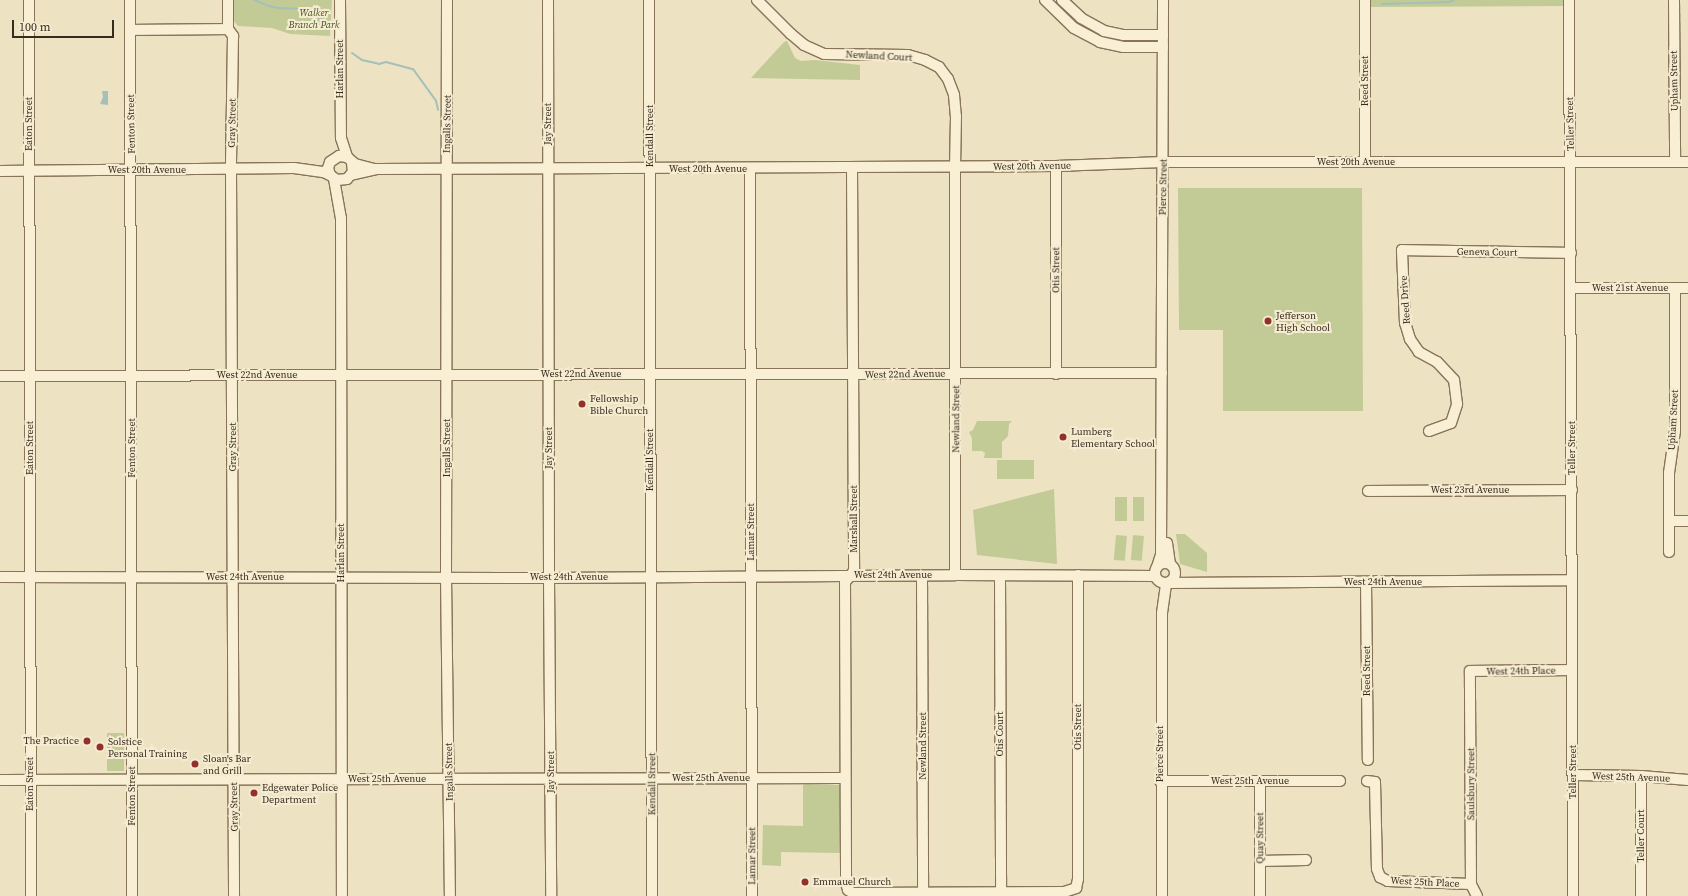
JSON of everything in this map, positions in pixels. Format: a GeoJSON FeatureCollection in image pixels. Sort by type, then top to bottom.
{"type":"FeatureCollection","features":[{"type":"Feature","properties":{"kind":"street","name":"Eaton Street"},"geometry":{"type":"LineString","coordinates":[[29,0],[31,896]]}},
{"type":"Feature","properties":{"kind":"street","name":"Fenton Street"},"geometry":{"type":"LineString","coordinates":[[130,0],[132,896]]}},
{"type":"Feature","properties":{"kind":"street","name":"Gray Street"},"geometry":{"type":"LineString","coordinates":[[228,0],[228,29],[233,36],[231,170],[234,896]]}},
{"type":"Feature","properties":{"kind":"street","name":"Harlan Street"},"geometry":{"type":"LineString","coordinates":[[340,0],[341,138],[349,160]]}},
{"type":"Feature","properties":{"kind":"street","name":"Ingalls Street"},"geometry":{"type":"LineString","coordinates":[[447,0],[446,169],[448,374],[446,576],[450,896]]}},
{"type":"Feature","properties":{"kind":"street","name":"Jay Street"},"geometry":{"type":"LineString","coordinates":[[548,0],[551,896]]}},
{"type":"Feature","properties":{"kind":"street","name":"Kendall Street"},"geometry":{"type":"LineString","coordinates":[[649,0],[652,896]]}},
{"type":"Feature","properties":{"kind":"street","name":"Newland Court"},"geometry":{"type":"LineString","coordinates":[[757,0],[804,45],[824,54],[908,55],[925,60],[939,67],[948,79],[954,95],[956,116],[955,167]]}},
{"type":"Feature","properties":{"kind":"street"},"geometry":{"type":"LineString","coordinates":[[1045,0],[1074,28],[1100,42],[1122,47],[1163,47]]}},
{"type":"Feature","properties":{"kind":"street"},"geometry":{"type":"LineString","coordinates":[[1062,0],[1081,18],[1104,31],[1123,35],[1163,35]]}},
{"type":"Feature","properties":{"kind":"street","name":"Pierce Street"},"geometry":{"type":"LineString","coordinates":[[1162,896],[1160,781],[1162,613],[1160,577],[1160,380],[1162,374],[1163,0]]}},
{"type":"Feature","properties":{"kind":"street","name":"Reed Street"},"geometry":{"type":"LineString","coordinates":[[1365,0],[1365,161]]}},
{"type":"Feature","properties":{"kind":"street","name":"Teller Street"},"geometry":{"type":"LineString","coordinates":[[1569,0],[1571,163],[1573,896]]}},
{"type":"Feature","properties":{"kind":"street","name":"Upham Street"},"geometry":{"type":"LineString","coordinates":[[1674,0],[1675,162]]}},
{"type":"Feature","properties":{"kind":"street"},"geometry":{"type":"LineString","coordinates":[[130,30],[228,29]]}},
{"type":"Feature","properties":{"kind":"street","name":"Harlan Street"},"geometry":{"type":"LineString","coordinates":[[332,160],[341,138]]}},
{"type":"Feature","properties":{"kind":"street"},"geometry":{"type":"LineString","coordinates":[[341,156],[349,160],[353,169],[349,177],[340,181],[332,177],[328,168],[332,160],[341,156]]}},
{"type":"Feature","properties":{"kind":"street","name":"West 20th Avenue"},"geometry":{"type":"LineString","coordinates":[[294,168],[332,160]]}},
{"type":"Feature","properties":{"kind":"street","name":"West 20th Avenue"},"geometry":{"type":"LineString","coordinates":[[349,160],[376,169]]}},
{"type":"Feature","properties":{"kind":"street","name":"West 20th Avenue"},"geometry":{"type":"LineString","coordinates":[[349,177],[376,169],[852,168],[1056,166],[1163,162],[1688,162]]}},
{"type":"Feature","properties":{"kind":"street","name":"Otis Street"},"geometry":{"type":"LineString","coordinates":[[1056,166],[1056,374]]}},
{"type":"Feature","properties":{"kind":"street","name":"Newland Street"},"geometry":{"type":"LineString","coordinates":[[955,167],[955,575]]}},
{"type":"Feature","properties":{"kind":"street","name":"West 20th Avenue"},"geometry":{"type":"LineString","coordinates":[[0,171],[231,170],[294,168],[323,172],[332,177]]}},
{"type":"Feature","properties":{"kind":"street","name":"Lamar Street"},"geometry":{"type":"LineString","coordinates":[[750,168],[750,576],[753,778],[752,896]]}},
{"type":"Feature","properties":{"kind":"street","name":"Marshall Street"},"geometry":{"type":"LineString","coordinates":[[852,168],[854,571],[845,582],[846,883],[848,890],[853,892],[923,892]]}},
{"type":"Feature","properties":{"kind":"street","name":"Harlan Street"},"geometry":{"type":"LineString","coordinates":[[332,177],[340,209],[342,896]]}},
{"type":"Feature","properties":{"kind":"street","name":"Harlan Street"},"geometry":{"type":"LineString","coordinates":[[340,209],[349,177]]}},
{"type":"Feature","properties":{"kind":"street","name":"Geneva Court"},"geometry":{"type":"LineString","coordinates":[[1402,250],[1571,253]]}},
{"type":"Feature","properties":{"kind":"street","name":"Reed Drive"},"geometry":{"type":"LineString","coordinates":[[1402,250],[1405,323],[1410,339],[1419,352],[1437,362],[1454,380],[1457,404],[1451,423],[1429,431]]}},
{"type":"Feature","properties":{"kind":"street","name":"West 21st Avenue"},"geometry":{"type":"LineString","coordinates":[[1571,288],[1688,288]]}},
{"type":"Feature","properties":{"kind":"street","name":"Upham Street"},"geometry":{"type":"LineString","coordinates":[[1669,552],[1669,473],[1675,431],[1675,288]]}},
{"type":"Feature","properties":{"kind":"street","name":"West 22nd Avenue"},"geometry":{"type":"LineString","coordinates":[[0,376],[233,374],[1162,374]]}},
{"type":"Feature","properties":{"kind":"street","name":"Pierce Street"},"geometry":{"type":"LineString","coordinates":[[1162,374],[1166,380],[1168,554],[1172,568]]}},
{"type":"Feature","properties":{"kind":"street","name":"West 23rd Avenue"},"geometry":{"type":"LineString","coordinates":[[1368,491],[1572,490]]}},
{"type":"Feature","properties":{"kind":"street"},"geometry":{"type":"LineString","coordinates":[[1669,521],[1688,522]]}},
{"type":"Feature","properties":{"kind":"street"},"geometry":{"type":"LineString","coordinates":[[1163,563],[1172,568],[1174,579],[1160,577],[1163,563]]}},
{"type":"Feature","properties":{"kind":"street","name":"West 24th Avenue"},"geometry":{"type":"LineString","coordinates":[[1172,568],[1195,582]]}},
{"type":"Feature","properties":{"kind":"street","name":"West 24th Avenue"},"geometry":{"type":"LineString","coordinates":[[0,577],[446,576],[549,578],[851,575],[1138,575],[1195,582],[1571,580]]}},
{"type":"Feature","properties":{"kind":"street","name":"Otis Street"},"geometry":{"type":"LineString","coordinates":[[1001,892],[1070,891],[1076,888],[1078,879],[1078,575]]}},
{"type":"Feature","properties":{"kind":"street","name":"Newland Street"},"geometry":{"type":"LineString","coordinates":[[922,576],[923,892]]}},
{"type":"Feature","properties":{"kind":"street","name":"Otis Court"},"geometry":{"type":"LineString","coordinates":[[1000,576],[1001,892]]}},
{"type":"Feature","properties":{"kind":"street","name":"Reed Street"},"geometry":{"type":"LineString","coordinates":[[1366,582],[1368,760]]}},
{"type":"Feature","properties":{"kind":"street","name":"West 24th Place"},"geometry":{"type":"LineString","coordinates":[[1470,671],[1572,670]]}},
{"type":"Feature","properties":{"kind":"street","name":"Saulsbury Street"},"geometry":{"type":"LineString","coordinates":[[1470,671],[1472,884],[1477,896]]}},
{"type":"Feature","properties":{"kind":"street","name":"West 25th Avenue"},"geometry":{"type":"LineString","coordinates":[[1573,775],[1640,776],[1688,780]]}},
{"type":"Feature","properties":{"kind":"street","name":"Teller Court"},"geometry":{"type":"LineString","coordinates":[[1640,776],[1641,896]]}},
{"type":"Feature","properties":{"kind":"street","name":"West 25th Avenue"},"geometry":{"type":"LineString","coordinates":[[0,780],[845,778]]}},
{"type":"Feature","properties":{"kind":"street","name":"West 25th Avenue"},"geometry":{"type":"LineString","coordinates":[[1160,781],[1340,781]]}},
{"type":"Feature","properties":{"kind":"street","name":"Quay Street"},"geometry":{"type":"LineString","coordinates":[[1260,781],[1260,896]]}},
{"type":"Feature","properties":{"kind":"street","name":"West 25th Place"},"geometry":{"type":"LineString","coordinates":[[1371,781],[1376,869],[1380,878],[1388,881],[1472,884]]}},
{"type":"Feature","properties":{"kind":"street"},"geometry":{"type":"LineString","coordinates":[[1260,861],[1306,860]]}},
{"type":"Feature","properties":{"kind":"street"},"geometry":{"type":"LineString","coordinates":[[923,892],[948,894],[1001,892]]}},
{"type":"Feature","properties":{"kind":"green space","name":"Walker Branch Park"},"geometry":{"type":"Polygon","coordinates":[[[232,0],[332,0],[330,36],[290,34],[272,28],[238,26],[233,20],[232,0]]]}},
{"type":"Feature","properties":{"kind":"green space"},"geometry":{"type":"Polygon","coordinates":[[[1370,0],[1564,0],[1564,6],[1370,7],[1370,0]]]}},
{"type":"Feature","properties":{"kind":"green space"},"geometry":{"type":"Polygon","coordinates":[[[787,41],[795,58],[801,61],[815,60],[860,65],[860,80],[751,78],[784,42],[787,41]]]}},
{"type":"Feature","properties":{"kind":"green space"},"geometry":{"type":"Polygon","coordinates":[[[1178,188],[1362,188],[1363,411],[1223,411],[1223,330],[1179,330],[1178,188]]]}},
{"type":"Feature","properties":{"kind":"green space"},"geometry":{"type":"Polygon","coordinates":[[[977,421],[1012,421],[1009,424],[1008,436],[1002,442],[1002,458],[984,458],[985,453],[982,451],[972,451],[972,438],[969,432],[973,430],[977,421]]]}},
{"type":"Feature","properties":{"kind":"green space"},"geometry":{"type":"Polygon","coordinates":[[[997,460],[1034,460],[1034,479],[997,479],[997,460]]]}},
{"type":"Feature","properties":{"kind":"green space"},"geometry":{"type":"Polygon","coordinates":[[[1054,489],[1057,564],[977,555],[973,510],[1054,489]]]}},
{"type":"Feature","properties":{"kind":"green space"},"geometry":{"type":"Polygon","coordinates":[[[1115,497],[1127,497],[1127,521],[1115,521],[1115,497]]]}},
{"type":"Feature","properties":{"kind":"green space"},"geometry":{"type":"Polygon","coordinates":[[[1133,497],[1144,497],[1144,521],[1133,521],[1133,497]]]}},
{"type":"Feature","properties":{"kind":"green space"},"geometry":{"type":"Polygon","coordinates":[[[1176,534],[1185,534],[1207,553],[1207,572],[1180,564],[1176,534]]]}},
{"type":"Feature","properties":{"kind":"green space"},"geometry":{"type":"Polygon","coordinates":[[[1116,535],[1127,536],[1125,561],[1114,560],[1116,535]]]}},
{"type":"Feature","properties":{"kind":"green space"},"geometry":{"type":"Polygon","coordinates":[[[1133,535],[1144,536],[1142,561],[1131,560],[1133,535]]]}},
{"type":"Feature","properties":{"kind":"green space"},"geometry":{"type":"Polygon","coordinates":[[[107,733],[124,733],[124,771],[107,771],[107,733]]]}},
{"type":"Feature","properties":{"kind":"green space"},"geometry":{"type":"Polygon","coordinates":[[[803,785],[839,785],[841,790],[841,853],[781,852],[781,866],[762,865],[763,825],[803,826],[803,785]]]}},
{"type":"Feature","properties":{"kind":"water"},"geometry":{"type":"Polygon","coordinates":[[[102,91],[108,91],[108,105],[100,104],[103,97],[102,91]]]}},
{"type":"Feature","properties":{"kind":"waterway"},"geometry":{"type":"LineString","coordinates":[[254,0],[278,8],[306,9],[323,21],[327,29]]}},
{"type":"Feature","properties":{"kind":"waterway"},"geometry":{"type":"LineString","coordinates":[[1382,4],[1449,2],[1454,0]]}},
{"type":"Feature","properties":{"kind":"waterway"},"geometry":{"type":"LineString","coordinates":[[352,53],[362,60],[379,64],[386,62],[413,69],[436,101],[438,110]]}},
{"type":"Feature","properties":{"kind":"place","name":"Jefferson High School"},"geometry":{"type":"Point","coordinates":[1268,321]}},
{"type":"Feature","properties":{"kind":"place","name":"Fellowship Bible Church"},"geometry":{"type":"Point","coordinates":[582,404]}},
{"type":"Feature","properties":{"kind":"place","name":"Lumberg Elementary School"},"geometry":{"type":"Point","coordinates":[1063,437]}},
{"type":"Feature","properties":{"kind":"place","name":"The Practice"},"geometry":{"type":"Point","coordinates":[87,741]}},
{"type":"Feature","properties":{"kind":"place","name":"Solstice Personal Training"},"geometry":{"type":"Point","coordinates":[100,747]}},
{"type":"Feature","properties":{"kind":"place","name":"Sloan's Bar and Grill"},"geometry":{"type":"Point","coordinates":[195,764]}},
{"type":"Feature","properties":{"kind":"place","name":"Edgewater Police Department"},"geometry":{"type":"Point","coordinates":[254,793]}},
{"type":"Feature","properties":{"kind":"place","name":"Emmauel Church"},"geometry":{"type":"Point","coordinates":[805,882]}}]}
